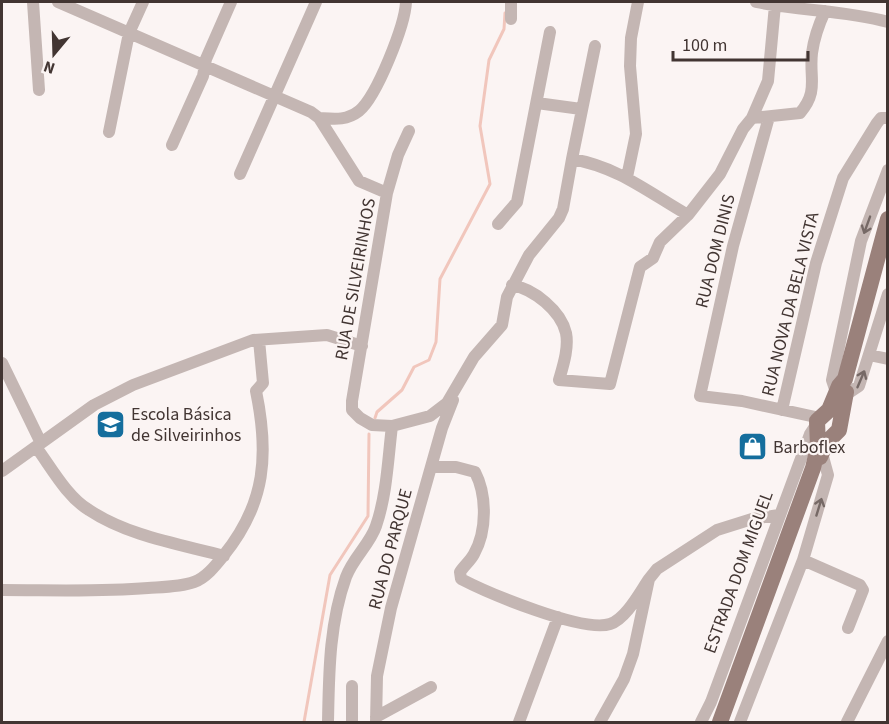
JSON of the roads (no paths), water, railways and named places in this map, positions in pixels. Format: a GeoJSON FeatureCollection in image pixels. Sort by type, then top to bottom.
{"type":"FeatureCollection","features":[{"type":"Feature","properties":{"kind":"main road","name":"ESTRADA DOM MIGUEL"},"geometry":{"type":"LineString","coordinates":[[720,723],[817,461],[820,425],[842,389],[888,219]]}},
{"type":"Feature","properties":{"kind":"street"},"geometry":{"type":"LineString","coordinates":[[33,2],[39,90]]}},
{"type":"Feature","properties":{"kind":"street"},"geometry":{"type":"LineString","coordinates":[[58,2],[275,96],[319,118],[339,119],[358,112],[373,93],[400,31],[406,2]]}},
{"type":"Feature","properties":{"kind":"street"},"geometry":{"type":"LineString","coordinates":[[109,132],[129,33],[143,2]]}},
{"type":"Feature","properties":{"kind":"street"},"geometry":{"type":"LineString","coordinates":[[172,145],[231,2]]}},
{"type":"Feature","properties":{"kind":"street"},"geometry":{"type":"LineString","coordinates":[[240,174],[316,2]]}},
{"type":"Feature","properties":{"kind":"street"},"geometry":{"type":"LineString","coordinates":[[511,2],[511,19]]}},
{"type":"Feature","properties":{"kind":"street"},"geometry":{"type":"LineString","coordinates":[[627,177],[636,134],[630,66],[631,38],[638,2]]}},
{"type":"Feature","properties":{"kind":"street"},"geometry":{"type":"LineString","coordinates":[[756,2],[802,5],[825,11],[847,7],[888,22]]}},
{"type":"Feature","properties":{"kind":"street"},"geometry":{"type":"LineString","coordinates":[[512,285],[533,292],[555,313],[566,333],[566,352],[559,380],[610,384],[640,267],[653,258],[660,242],[688,215],[720,174],[743,129],[752,118],[768,81],[775,5]]}},
{"type":"Feature","properties":{"kind":"street"},"geometry":{"type":"LineString","coordinates":[[752,118],[800,113],[810,102],[813,90],[812,54],[825,11]]}},
{"type":"Feature","properties":{"kind":"street"},"geometry":{"type":"LineString","coordinates":[[498,224],[517,202],[550,32]]}},
{"type":"Feature","properties":{"kind":"street"},"geometry":{"type":"LineString","coordinates":[[328,723],[330,650],[335,621],[349,570],[376,526],[385,483],[392,426],[430,416],[447,403],[455,393],[468,365],[502,325],[512,285],[538,241],[560,218],[595,46]]}},
{"type":"Feature","properties":{"kind":"street"},"geometry":{"type":"LineString","coordinates":[[537,103],[581,109]]}},
{"type":"Feature","properties":{"kind":"street","name":"RUA DOM DINIS"},"geometry":{"type":"LineString","coordinates":[[770,117],[733,246],[700,396],[782,410]]}},
{"type":"Feature","properties":{"kind":"street"},"geometry":{"type":"LineString","coordinates":[[319,118],[359,181],[387,193]]}},
{"type":"Feature","properties":{"kind":"street","name":"RUA NOVA DA BELA VISTA"},"geometry":{"type":"LineString","coordinates":[[782,410],[816,263],[843,178],[877,123],[881,118],[888,118]]}},
{"type":"Feature","properties":{"kind":"street"},"geometry":{"type":"LineString","coordinates":[[333,142],[339,119]]}},
{"type":"Feature","properties":{"kind":"street","name":"RUA DE SILVEIRINHOS"},"geometry":{"type":"LineString","coordinates":[[392,426],[372,425],[352,410],[387,193],[409,131]]}},
{"type":"Feature","properties":{"kind":"street"},"geometry":{"type":"LineString","coordinates":[[572,159],[598,163],[627,177],[688,215]]}},
{"type":"Feature","properties":{"kind":"street","name":"ESTRADA DOM MIGUEL"},"geometry":{"type":"LineString","coordinates":[[842,389],[831,380],[861,241],[888,170]]}},
{"type":"Feature","properties":{"kind":"street"},"geometry":{"type":"LineString","coordinates":[[842,389],[859,386],[888,294]]}},
{"type":"Feature","properties":{"kind":"street"},"geometry":{"type":"LineString","coordinates":[[2,471],[94,405],[133,385],[260,340],[327,335],[362,346]]}},
{"type":"Feature","properties":{"kind":"street"},"geometry":{"type":"LineString","coordinates":[[2,590],[93,591],[182,585],[195,582],[206,575],[224,556],[251,516],[256,498],[263,447],[263,425],[256,391],[263,382],[260,340]]}},
{"type":"Feature","properties":{"kind":"street"},"geometry":{"type":"LineString","coordinates":[[869,355],[888,358]]}},
{"type":"Feature","properties":{"kind":"street"},"geometry":{"type":"LineString","coordinates":[[2,363],[39,445],[73,495],[88,510],[146,536],[224,556]]}},
{"type":"Feature","properties":{"kind":"street","name":"RUA DO PARQUE"},"geometry":{"type":"LineString","coordinates":[[376,720],[377,676],[391,608],[431,467],[455,393]]}},
{"type":"Feature","properties":{"kind":"street"},"geometry":{"type":"LineString","coordinates":[[782,410],[820,425]]}},
{"type":"Feature","properties":{"kind":"street","name":"ESTRADA DOM MIGUEL"},"geometry":{"type":"LineString","coordinates":[[701,723],[711,702],[779,515],[820,425]]}},
{"type":"Feature","properties":{"kind":"street","name":"ESTRADA DOM MIGUEL"},"geometry":{"type":"LineString","coordinates":[[740,723],[803,560],[828,475],[817,461]]}},
{"type":"Feature","properties":{"kind":"street"},"geometry":{"type":"LineString","coordinates":[[431,467],[456,466],[475,472],[481,483],[484,503],[481,532],[474,555],[460,572],[461,579],[558,617],[593,626],[612,624],[623,614],[657,569],[717,530],[752,519],[779,515]]}},
{"type":"Feature","properties":{"kind":"street"},"geometry":{"type":"LineString","coordinates":[[803,560],[860,585],[863,590],[848,628]]}},
{"type":"Feature","properties":{"kind":"street"},"geometry":{"type":"LineString","coordinates":[[600,723],[624,679],[633,654],[649,579]]}},
{"type":"Feature","properties":{"kind":"street"},"geometry":{"type":"LineString","coordinates":[[519,723],[558,617]]}},
{"type":"Feature","properties":{"kind":"street"},"geometry":{"type":"LineString","coordinates":[[847,723],[888,641]]}},
{"type":"Feature","properties":{"kind":"street"},"geometry":{"type":"LineString","coordinates":[[352,686],[352,723]]}},
{"type":"Feature","properties":{"kind":"street","name":"RUA DO PARQUE"},"geometry":{"type":"LineString","coordinates":[[376,720],[431,687]]}},
{"type":"Feature","properties":{"kind":"waterway"},"geometry":{"type":"LineString","coordinates":[[375,418],[377,412],[402,390],[414,367],[429,360],[436,342],[440,279],[490,184],[480,126],[489,60],[504,29],[505,13]]}},
{"type":"Feature","properties":{"kind":"waterway"},"geometry":{"type":"LineString","coordinates":[[304,722],[330,575],[368,516],[369,434]]}},
{"type":"Feature","properties":{"kind":"place","name":"Escola Básica de Silveirinhos"},"geometry":{"type":"Point","coordinates":[110,424]}},
{"type":"Feature","properties":{"kind":"place","name":"Barboflex"},"geometry":{"type":"Point","coordinates":[752,447]}}]}
